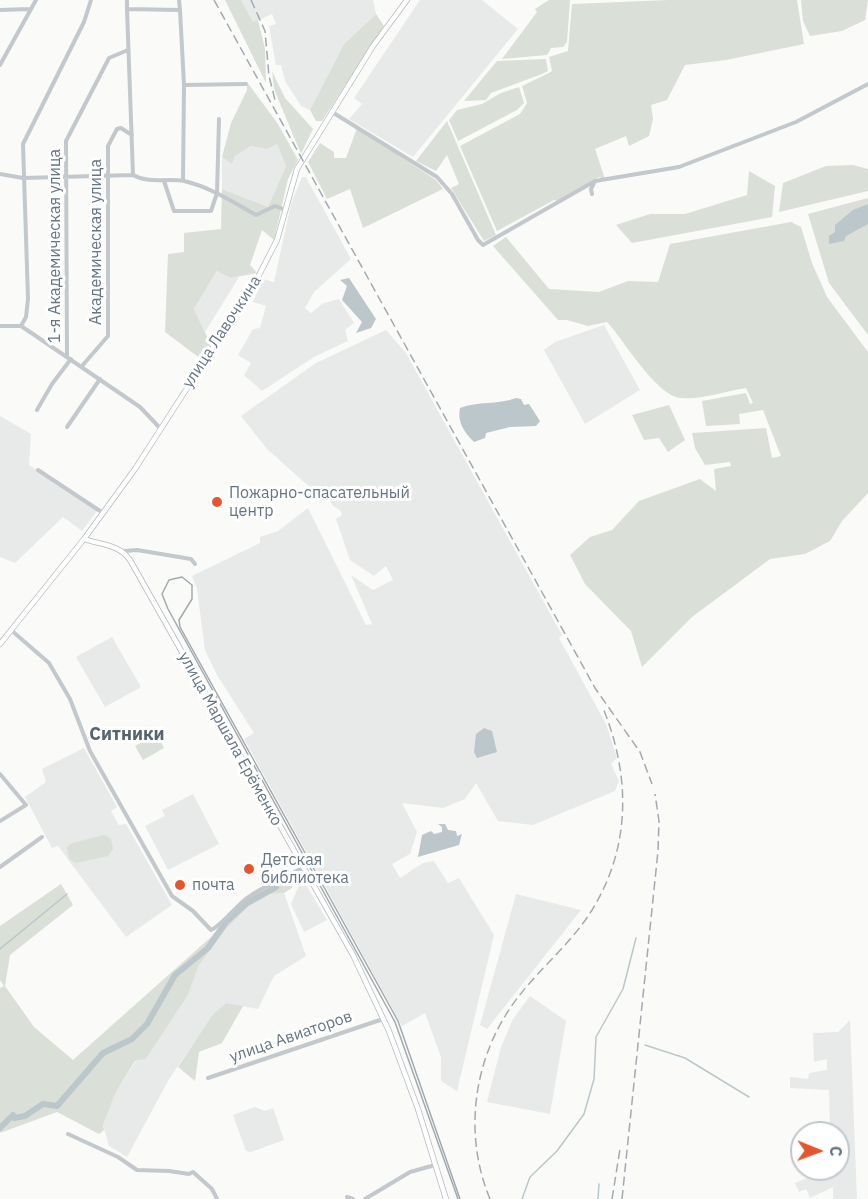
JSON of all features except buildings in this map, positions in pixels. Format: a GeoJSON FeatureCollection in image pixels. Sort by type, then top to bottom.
{"type":"FeatureCollection","features":[{"type":"Feature","properties":{"kind":"main road","name":"улица Лавочкина"},"geometry":{"type":"LineString","coordinates":[[0,644],[103,513],[270,258],[297,169],[373,46],[407,0]]}},
{"type":"Feature","properties":{"kind":"main road"},"geometry":{"type":"LineString","coordinates":[[84,539],[124,551]]}},
{"type":"Feature","properties":{"kind":"main road","name":"улица Маршала Ерёменко"},"geometry":{"type":"LineString","coordinates":[[124,551],[201,693],[353,955],[383,1018],[418,1109],[446,1199]]}},
{"type":"Feature","properties":{"kind":"street"},"geometry":{"type":"LineString","coordinates":[[0,65],[36,0]]}},
{"type":"Feature","properties":{"kind":"street"},"geometry":{"type":"LineString","coordinates":[[21,326],[26,317],[28,299],[23,144],[84,22],[91,0]]}},
{"type":"Feature","properties":{"kind":"street"},"geometry":{"type":"LineString","coordinates":[[127,0],[133,175]]}},
{"type":"Feature","properties":{"kind":"street"},"geometry":{"type":"LineString","coordinates":[[179,0],[184,86],[183,181]]}},
{"type":"Feature","properties":{"kind":"street"},"geometry":{"type":"LineString","coordinates":[[0,10],[31,9]]}},
{"type":"Feature","properties":{"kind":"street"},"geometry":{"type":"LineString","coordinates":[[127,9],[180,10]]}},
{"type":"Feature","properties":{"kind":"street","name":"1-я Академическая улица"},"geometry":{"type":"LineString","coordinates":[[69,358],[66,141],[109,58],[128,50]]}},
{"type":"Feature","properties":{"kind":"street"},"geometry":{"type":"LineString","coordinates":[[184,86],[246,84]]}},
{"type":"Feature","properties":{"kind":"street"},"geometry":{"type":"LineString","coordinates":[[332,112],[437,177],[452,194],[483,245],[595,181],[679,166],[796,123],[868,84]]}},
{"type":"Feature","properties":{"kind":"street"},"geometry":{"type":"LineString","coordinates":[[164,181],[174,211],[211,211],[217,193],[219,119]]}},
{"type":"Feature","properties":{"kind":"street","name":"Академическая улица"},"geometry":{"type":"LineString","coordinates":[[82,366],[108,336],[108,146],[117,129],[121,128],[132,135]]}},
{"type":"Feature","properties":{"kind":"street"},"geometry":{"type":"LineString","coordinates":[[0,174],[23,178],[133,175],[142,180],[183,181],[217,193],[256,215],[275,206],[285,210]]}},
{"type":"Feature","properties":{"kind":"street"},"geometry":{"type":"LineString","coordinates":[[592,194],[591,189],[595,181]]}},
{"type":"Feature","properties":{"kind":"street"},"geometry":{"type":"LineString","coordinates":[[0,326],[21,326],[140,407],[160,428]]}},
{"type":"Feature","properties":{"kind":"street"},"geometry":{"type":"LineString","coordinates":[[37,410],[69,358]]}},
{"type":"Feature","properties":{"kind":"street"},"geometry":{"type":"LineString","coordinates":[[67,427],[100,379]]}},
{"type":"Feature","properties":{"kind":"street"},"geometry":{"type":"LineString","coordinates":[[38,470],[103,513]]}},
{"type":"Feature","properties":{"kind":"street"},"geometry":{"type":"LineString","coordinates":[[124,551],[137,550],[191,559],[195,564]]}},
{"type":"Feature","properties":{"kind":"street"},"geometry":{"type":"LineString","coordinates":[[11,630],[49,663],[70,699],[90,751],[172,896],[193,911],[205,926],[211,930],[217,927],[228,912],[249,897],[303,868]]}},
{"type":"Feature","properties":{"kind":"street"},"geometry":{"type":"LineString","coordinates":[[0,774],[26,805],[0,821]]}},
{"type":"Feature","properties":{"kind":"street"},"geometry":{"type":"LineString","coordinates":[[0,867],[42,837]]}},
{"type":"Feature","properties":{"kind":"street","name":"улица Авиаторов"},"geometry":{"type":"LineString","coordinates":[[208,1078],[383,1018]]}},
{"type":"Feature","properties":{"kind":"street"},"geometry":{"type":"LineString","coordinates":[[68,1134],[118,1157],[137,1170],[189,1174],[193,1172],[212,1189],[217,1199]]}},
{"type":"Feature","properties":{"kind":"street"},"geometry":{"type":"LineString","coordinates":[[365,1199],[411,1172],[435,1165]]}},
{"type":"Feature","properties":{"kind":"street"},"geometry":{"type":"LineString","coordinates":[[347,1197],[353,1199]]}},
{"type":"Feature","properties":{"kind":"shaded area"},"geometry":{"type":"Polygon","coordinates":[[[225,0],[241,0],[253,22],[258,20],[265,49],[266,83],[225,0]]]}},
{"type":"Feature","properties":{"kind":"shaded area"},"geometry":{"type":"Polygon","coordinates":[[[241,0],[373,0],[376,14],[344,44],[310,110],[301,106],[285,81],[281,65],[276,65],[269,26],[276,24],[272,14],[253,23],[241,0]]]}},
{"type":"Feature","properties":{"kind":"shaded area"},"geometry":{"type":"Polygon","coordinates":[[[420,0],[482,0],[518,29],[413,157],[349,119],[362,104],[354,98],[420,0]]]}},
{"type":"Feature","properties":{"kind":"shaded area"},"geometry":{"type":"Polygon","coordinates":[[[549,0],[570,0],[567,42],[563,47],[551,48],[547,55],[502,59],[537,12],[535,9],[549,0]]]}},
{"type":"Feature","properties":{"kind":"shaded area"},"geometry":{"type":"Polygon","coordinates":[[[669,0],[797,0],[804,44],[726,60],[685,65],[667,100],[651,105],[653,119],[649,136],[629,146],[626,136],[595,149],[605,179],[599,177],[559,201],[554,200],[497,231],[460,146],[520,114],[527,103],[522,86],[552,71],[549,57],[568,51],[572,4],[669,0]]]}},
{"type":"Feature","properties":{"kind":"shaded area"},"geometry":{"type":"Polygon","coordinates":[[[801,0],[868,0],[865,20],[842,31],[810,36],[803,21],[801,0]]]}},
{"type":"Feature","properties":{"kind":"shaded area"},"geometry":{"type":"Polygon","coordinates":[[[376,14],[384,26],[322,121],[316,121],[310,110],[344,44],[376,14]]]}},
{"type":"Feature","properties":{"kind":"shaded area"},"geometry":{"type":"Polygon","coordinates":[[[546,59],[548,71],[491,93],[486,100],[464,101],[497,61],[546,59]]]}},
{"type":"Feature","properties":{"kind":"shaded area"},"geometry":{"type":"Polygon","coordinates":[[[272,71],[285,98],[313,129],[301,154],[274,89],[272,71]]]}},
{"type":"Feature","properties":{"kind":"shaded area"},"geometry":{"type":"Polygon","coordinates":[[[247,82],[278,124],[298,160],[288,179],[274,240],[262,230],[250,265],[257,273],[231,278],[217,271],[194,309],[211,345],[201,359],[165,332],[168,254],[184,252],[184,233],[221,229],[222,189],[268,207],[286,166],[277,144],[267,149],[251,146],[235,156],[232,164],[222,157],[231,123],[247,90],[247,82]]]}},
{"type":"Feature","properties":{"kind":"shaded area"},"geometry":{"type":"Polygon","coordinates":[[[519,87],[524,103],[517,110],[458,141],[449,120],[457,110],[482,104],[501,93],[519,87]]]}},
{"type":"Feature","properties":{"kind":"shaded area"},"geometry":{"type":"Polygon","coordinates":[[[447,121],[496,235],[484,241],[451,188],[459,184],[447,155],[436,171],[416,161],[447,121]]]}},
{"type":"Feature","properties":{"kind":"shaded area"},"geometry":{"type":"Polygon","coordinates":[[[357,128],[436,180],[443,189],[363,228],[350,189],[327,199],[308,162],[320,143],[334,152],[334,158],[346,158],[357,128]]]}},
{"type":"Feature","properties":{"kind":"shaded area"},"geometry":{"type":"Polygon","coordinates":[[[277,144],[286,166],[268,207],[222,189],[222,157],[232,164],[235,156],[251,146],[267,149],[277,144]]]}},
{"type":"Feature","properties":{"kind":"shaded area"},"geometry":{"type":"Polygon","coordinates":[[[853,165],[868,169],[868,191],[779,212],[783,183],[826,166],[853,165]]]}},
{"type":"Feature","properties":{"kind":"shaded area"},"geometry":{"type":"Polygon","coordinates":[[[749,171],[775,186],[772,217],[632,243],[616,225],[650,214],[685,214],[747,195],[749,171]]]}},
{"type":"Feature","properties":{"kind":"shaded area"},"geometry":{"type":"Polygon","coordinates":[[[302,177],[306,177],[351,259],[314,292],[305,308],[311,313],[322,304],[339,299],[354,323],[345,330],[348,341],[314,357],[262,391],[244,375],[251,363],[238,355],[253,329],[260,328],[266,306],[253,302],[263,279],[274,282],[291,204],[302,177]]]}},
{"type":"Feature","properties":{"kind":"shaded area"},"geometry":{"type":"Polygon","coordinates":[[[868,198],[868,335],[829,283],[808,214],[868,198]]]}},
{"type":"Feature","properties":{"kind":"shaded area"},"geometry":{"type":"Polygon","coordinates":[[[868,204],[868,224],[846,236],[844,241],[829,244],[829,236],[835,232],[835,225],[853,210],[868,204]]]}},
{"type":"Feature","properties":{"kind":"shaded area"},"geometry":{"type":"Polygon","coordinates":[[[791,222],[801,227],[812,263],[827,297],[868,352],[868,493],[842,521],[830,541],[805,554],[770,559],[692,617],[642,667],[631,631],[585,584],[570,555],[590,537],[612,530],[639,501],[700,479],[716,491],[714,469],[731,466],[730,462],[705,465],[695,448],[692,433],[766,428],[772,458],[781,456],[763,410],[739,414],[740,424],[706,426],[702,401],[746,393],[750,404],[753,403],[746,388],[697,398],[681,398],[671,395],[651,378],[607,322],[588,326],[558,320],[493,246],[506,237],[549,289],[599,292],[628,281],[658,282],[670,244],[791,222]]]}},
{"type":"Feature","properties":{"kind":"shaded area"},"geometry":{"type":"Polygon","coordinates":[[[218,270],[231,278],[239,277],[205,332],[194,309],[218,270]]]}},
{"type":"Feature","properties":{"kind":"shaded area"},"geometry":{"type":"Polygon","coordinates":[[[349,278],[376,319],[371,328],[356,333],[362,322],[342,300],[347,286],[340,280],[349,278]]]}},
{"type":"Feature","properties":{"kind":"shaded area"},"geometry":{"type":"Polygon","coordinates":[[[604,325],[640,390],[585,424],[544,350],[555,342],[604,325]]]}},
{"type":"Feature","properties":{"kind":"shaded area"},"geometry":{"type":"Polygon","coordinates":[[[386,330],[406,353],[562,635],[559,638],[606,724],[617,758],[611,764],[619,781],[615,791],[533,825],[498,821],[476,783],[465,799],[443,808],[402,803],[417,832],[410,854],[392,864],[400,878],[423,863],[434,861],[448,883],[459,878],[494,935],[457,1091],[441,1081],[441,1057],[425,1013],[402,1026],[244,739],[254,733],[217,675],[205,650],[197,589],[192,576],[260,543],[260,537],[278,531],[308,508],[366,625],[372,624],[351,575],[373,590],[393,580],[386,566],[374,576],[350,560],[336,519],[342,515],[340,510],[333,506],[320,486],[313,490],[267,449],[241,416],[316,363],[386,330]]]}},
{"type":"Feature","properties":{"kind":"shaded area"},"geometry":{"type":"Polygon","coordinates":[[[521,399],[524,405],[529,404],[540,421],[536,426],[510,427],[486,433],[485,438],[474,442],[464,431],[460,422],[460,408],[521,399]]]}},
{"type":"Feature","properties":{"kind":"shaded area"},"geometry":{"type":"Polygon","coordinates":[[[669,405],[685,440],[668,452],[659,438],[644,440],[632,415],[669,405]]]}},
{"type":"Feature","properties":{"kind":"shaded area"},"geometry":{"type":"Polygon","coordinates":[[[0,416],[31,434],[29,465],[97,511],[82,531],[63,517],[15,563],[0,557],[0,416]]]}},
{"type":"Feature","properties":{"kind":"shaded area"},"geometry":{"type":"Polygon","coordinates":[[[112,637],[141,687],[105,707],[76,657],[112,637]]]}},
{"type":"Feature","properties":{"kind":"shaded area"},"geometry":{"type":"Polygon","coordinates":[[[484,728],[492,731],[497,752],[477,758],[474,752],[476,734],[484,728]]]}},
{"type":"Feature","properties":{"kind":"shaded area"},"geometry":{"type":"Polygon","coordinates":[[[157,734],[164,748],[143,760],[135,746],[157,734]]]}},
{"type":"Feature","properties":{"kind":"shaded area"},"geometry":{"type":"Polygon","coordinates":[[[84,748],[117,807],[111,811],[119,825],[126,824],[172,905],[126,937],[58,846],[52,848],[25,797],[46,782],[42,769],[84,748]]]}},
{"type":"Feature","properties":{"kind":"shaded area"},"geometry":{"type":"Polygon","coordinates":[[[193,794],[219,844],[168,870],[145,826],[165,816],[162,810],[193,794]]]}},
{"type":"Feature","properties":{"kind":"shaded area"},"geometry":{"type":"Polygon","coordinates":[[[438,824],[445,824],[448,830],[456,831],[457,836],[462,834],[459,845],[418,857],[422,835],[431,831],[434,834],[442,832],[442,827],[438,824]]]}},
{"type":"Feature","properties":{"kind":"shaded area"},"geometry":{"type":"Polygon","coordinates":[[[105,835],[111,839],[113,849],[108,856],[76,863],[69,859],[67,847],[72,843],[105,835]]]}},
{"type":"Feature","properties":{"kind":"shaded area"},"geometry":{"type":"Polygon","coordinates":[[[293,878],[292,888],[284,893],[270,894],[248,907],[226,929],[199,965],[188,995],[146,1059],[135,1061],[116,1092],[103,1125],[104,1130],[99,1134],[57,1112],[0,1133],[0,988],[4,986],[0,980],[0,926],[61,884],[73,905],[10,955],[5,986],[34,1027],[73,1060],[211,937],[232,912],[251,897],[293,878]]]}},
{"type":"Feature","properties":{"kind":"shaded area"},"geometry":{"type":"Polygon","coordinates":[[[302,878],[327,920],[304,932],[291,904],[302,878]]]}},
{"type":"Feature","properties":{"kind":"shaded area"},"geometry":{"type":"Polygon","coordinates":[[[284,893],[306,956],[274,976],[258,1009],[226,1003],[212,1015],[168,1081],[127,1157],[109,1146],[103,1125],[116,1092],[136,1061],[146,1059],[188,995],[199,965],[226,929],[248,907],[270,894],[284,893]]]}},
{"type":"Feature","properties":{"kind":"shaded area"},"geometry":{"type":"Polygon","coordinates":[[[516,894],[581,910],[487,1029],[480,1025],[516,894]]]}},
{"type":"Feature","properties":{"kind":"shaded area"},"geometry":{"type":"Polygon","coordinates":[[[530,996],[566,1021],[550,1114],[487,1102],[501,1047],[513,1019],[530,996]]]}},
{"type":"Feature","properties":{"kind":"shaded area"},"geometry":{"type":"Polygon","coordinates":[[[226,1003],[243,1006],[222,1043],[199,1052],[195,1081],[178,1067],[212,1015],[226,1003]]]}},
{"type":"Feature","properties":{"kind":"shaded area"},"geometry":{"type":"Polygon","coordinates":[[[850,1020],[857,1199],[833,1199],[833,1187],[810,1198],[806,1189],[799,1192],[795,1183],[800,1181],[850,1181],[850,1121],[830,1121],[829,1090],[790,1088],[790,1077],[808,1079],[809,1073],[827,1070],[827,1059],[814,1062],[813,1033],[838,1032],[850,1020]]]}},
{"type":"Feature","properties":{"kind":"shaded area"},"geometry":{"type":"Polygon","coordinates":[[[255,1107],[265,1111],[273,1108],[284,1140],[251,1152],[246,1151],[233,1115],[255,1107]]]}},
{"type":"Feature","properties":{"kind":"waterway"},"geometry":{"type":"LineString","coordinates":[[0,1128],[13,1115],[14,1118],[25,1116],[43,1104],[57,1106],[103,1053],[132,1039],[147,1024],[175,975],[208,948],[226,922],[247,903],[276,887]]}},
{"type":"Feature","properties":{"kind":"waterway"},"geometry":{"type":"LineString","coordinates":[[0,949],[67,894]]}},
{"type":"Feature","properties":{"kind":"waterway"},"geometry":{"type":"LineString","coordinates":[[522,1199],[530,1177],[557,1151],[584,1114],[594,1079],[596,1037],[623,989],[636,938]]}},
{"type":"Feature","properties":{"kind":"waterway"},"geometry":{"type":"LineString","coordinates":[[645,1045],[685,1058],[749,1097]]}},
{"type":"Feature","properties":{"kind":"waterway"},"geometry":{"type":"LineString","coordinates":[[598,1199],[599,1184]]}},
{"type":"Feature","properties":{"kind":"tram line"},"geometry":{"type":"LineString","coordinates":[[458,1199],[395,1022],[168,609],[162,594],[169,580],[182,577],[192,585],[192,599],[179,620],[180,627],[398,1021],[460,1199]]}},
{"type":"Feature","properties":{"kind":"railway"},"geometry":{"type":"LineString","coordinates":[[214,0],[595,688],[640,752],[652,784]]}},
{"type":"Feature","properties":{"kind":"railway"},"geometry":{"type":"LineString","coordinates":[[251,0],[265,31],[269,76],[275,100]]}},
{"type":"Feature","properties":{"kind":"railway"},"geometry":{"type":"LineString","coordinates":[[490,1199],[481,1173],[476,1147],[475,1120],[477,1094],[492,1042],[519,996],[587,918],[607,881],[615,857],[623,808],[622,783],[612,733],[603,708]]}},
{"type":"Feature","properties":{"kind":"railway"},"geometry":{"type":"LineString","coordinates":[[622,1199],[658,851],[659,821],[655,794]]}},
{"type":"Feature","properties":{"kind":"railway"},"geometry":{"type":"LineString","coordinates":[[612,1199],[620,1149]]}},
{"type":"Feature","properties":{"kind":"place","name":"Пожарно-спасательный центр"},"geometry":{"type":"Point","coordinates":[217,502]}},
{"type":"Feature","properties":{"kind":"place","name":"Детская библиотека"},"geometry":{"type":"Point","coordinates":[249,869]}},
{"type":"Feature","properties":{"kind":"place","name":"почта"},"geometry":{"type":"Point","coordinates":[180,885]}},
{"type":"Feature","properties":{"kind":"district","name":"Ситники"},"geometry":{"type":"Point","coordinates":[127,735]}}]}
